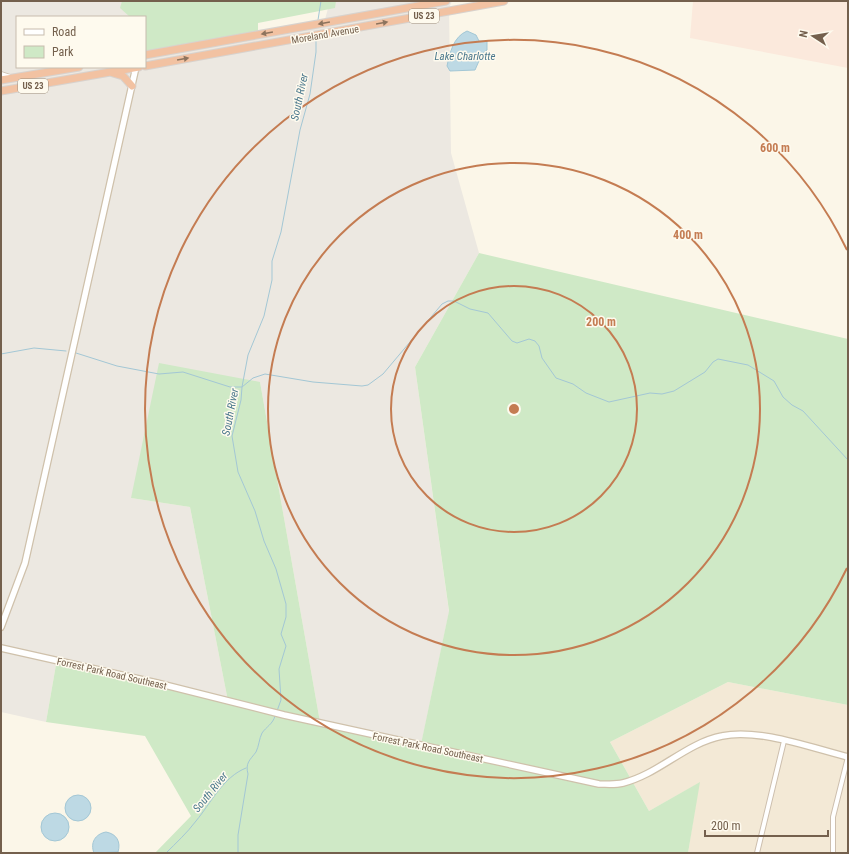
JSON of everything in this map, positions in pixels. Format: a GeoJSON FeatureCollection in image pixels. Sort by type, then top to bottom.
{"type":"FeatureCollection","features":[{"type":"Feature","properties":{"kind":"highway","name":"Moreland Avenue"},"geometry":{"type":"LineString","coordinates":[[146,55],[446,1]]}},
{"type":"Feature","properties":{"kind":"highway","name":"Moreland Avenue"},"geometry":{"type":"LineString","coordinates":[[146,66],[504,1]]}},
{"type":"Feature","properties":{"kind":"highway","name":"US 23"},"geometry":{"type":"LineString","coordinates":[[1,80],[73,68]]}},
{"type":"Feature","properties":{"kind":"highway","name":"US 23"},"geometry":{"type":"LineString","coordinates":[[1,91],[132,68]]}},
{"type":"Feature","properties":{"kind":"highway"},"geometry":{"type":"LineString","coordinates":[[111,72],[124,76],[132,86]]}},
{"type":"Feature","properties":{"kind":"street"},"geometry":{"type":"LineString","coordinates":[[1,626],[25,563],[137,68]]}},
{"type":"Feature","properties":{"kind":"street"},"geometry":{"type":"LineString","coordinates":[[1,74],[14,78]]}},
{"type":"Feature","properties":{"kind":"street","name":"Forrest Park Road Southeast"},"geometry":{"type":"LineString","coordinates":[[1,648],[157,683],[284,715],[599,784],[615,784],[631,780],[698,744],[722,736],[747,734],[784,741],[848,757]]}},
{"type":"Feature","properties":{"kind":"street"},"geometry":{"type":"LineString","coordinates":[[757,853],[784,741]]}},
{"type":"Feature","properties":{"kind":"street"},"geometry":{"type":"LineString","coordinates":[[833,853],[833,817],[848,757]]}},
{"type":"Feature","properties":{"kind":"shaded area"},"geometry":{"type":"Polygon","coordinates":[[[1,1],[130,1],[130,16],[16,16],[16,68],[146,68],[146,51],[258,31],[324,23],[330,1],[452,1],[449,8],[451,153],[479,253],[415,367],[449,612],[421,745],[320,722],[260,382],[131,498],[190,507],[228,701],[57,659],[46,722],[1,712],[1,1]]]}},
{"type":"Feature","properties":{"kind":"shaded area"},"geometry":{"type":"Polygon","coordinates":[[[693,1],[848,1],[848,68],[690,38],[693,1]]]}},
{"type":"Feature","properties":{"kind":"shaded area"},"geometry":{"type":"Polygon","coordinates":[[[728,682],[848,705],[848,853],[688,853],[699,783],[649,811],[610,742],[728,682]]]}},
{"type":"Feature","properties":{"kind":"green space"},"geometry":{"type":"Polygon","coordinates":[[[122,1],[336,1],[335,8],[258,23],[258,31],[146,51],[146,16],[129,16],[120,8],[122,1]]]}},
{"type":"Feature","properties":{"kind":"green space"},"geometry":{"type":"Polygon","coordinates":[[[479,253],[848,339],[848,705],[728,682],[610,742],[649,811],[700,782],[688,853],[155,853],[191,816],[145,736],[46,722],[57,659],[228,701],[190,507],[131,498],[159,363],[260,382],[320,722],[421,744],[449,611],[415,367],[479,253]]]}},
{"type":"Feature","properties":{"kind":"water","name":"Lake Charlotte"},"geometry":{"type":"Polygon","coordinates":[[[467,31],[476,35],[479,41],[487,41],[487,50],[482,54],[475,70],[450,71],[447,66],[455,41],[467,31]]]}},
{"type":"Feature","properties":{"kind":"water"},"geometry":{"type":"Polygon","coordinates":[[[78,795],[87,799],[91,808],[87,817],[78,821],[69,817],[65,808],[69,799],[78,795]]]}},
{"type":"Feature","properties":{"kind":"water"},"geometry":{"type":"Polygon","coordinates":[[[55,813],[65,817],[69,827],[65,837],[55,841],[45,837],[41,827],[45,817],[55,813]]]}},
{"type":"Feature","properties":{"kind":"water"},"geometry":{"type":"Polygon","coordinates":[[[102,833],[110,833],[117,839],[119,845],[118,852],[94,853],[94,840],[102,833]]]}},
{"type":"Feature","properties":{"kind":"waterway","name":"South River"},"geometry":{"type":"LineString","coordinates":[[318,20],[321,1]]}},
{"type":"Feature","properties":{"kind":"waterway","name":"South River"},"geometry":{"type":"LineString","coordinates":[[277,711],[281,700],[279,669],[286,646],[281,634],[286,617],[286,604],[276,569],[264,541],[255,511],[238,472],[232,436],[241,400],[248,355],[264,316],[272,280],[272,261],[281,232],[300,130],[310,94],[316,52],[316,37]]}},
{"type":"Feature","properties":{"kind":"waterway"},"geometry":{"type":"LineString","coordinates":[[76,353],[117,366],[159,374],[183,372],[230,387],[242,387],[253,378],[265,374],[313,382],[362,386],[368,385],[383,374],[442,304],[448,301],[454,301],[470,309],[488,313],[512,341],[517,343],[529,339],[535,341],[539,346],[542,358],[556,378],[573,384],[586,393],[609,402],[650,393],[662,394],[674,391],[705,372],[713,362],[718,359],[748,365],[774,381],[783,397],[792,405],[803,411],[848,460]]}},
{"type":"Feature","properties":{"kind":"waterway"},"geometry":{"type":"LineString","coordinates":[[1,354],[34,348],[66,351]]}},
{"type":"Feature","properties":{"kind":"waterway"},"geometry":{"type":"LineString","coordinates":[[238,853],[238,835],[248,774],[247,767],[256,752],[262,733],[275,716]]}},
{"type":"Feature","properties":{"kind":"waterway","name":"South River"},"geometry":{"type":"LineString","coordinates":[[166,853],[193,825],[224,784],[238,772],[246,768]]}}]}
